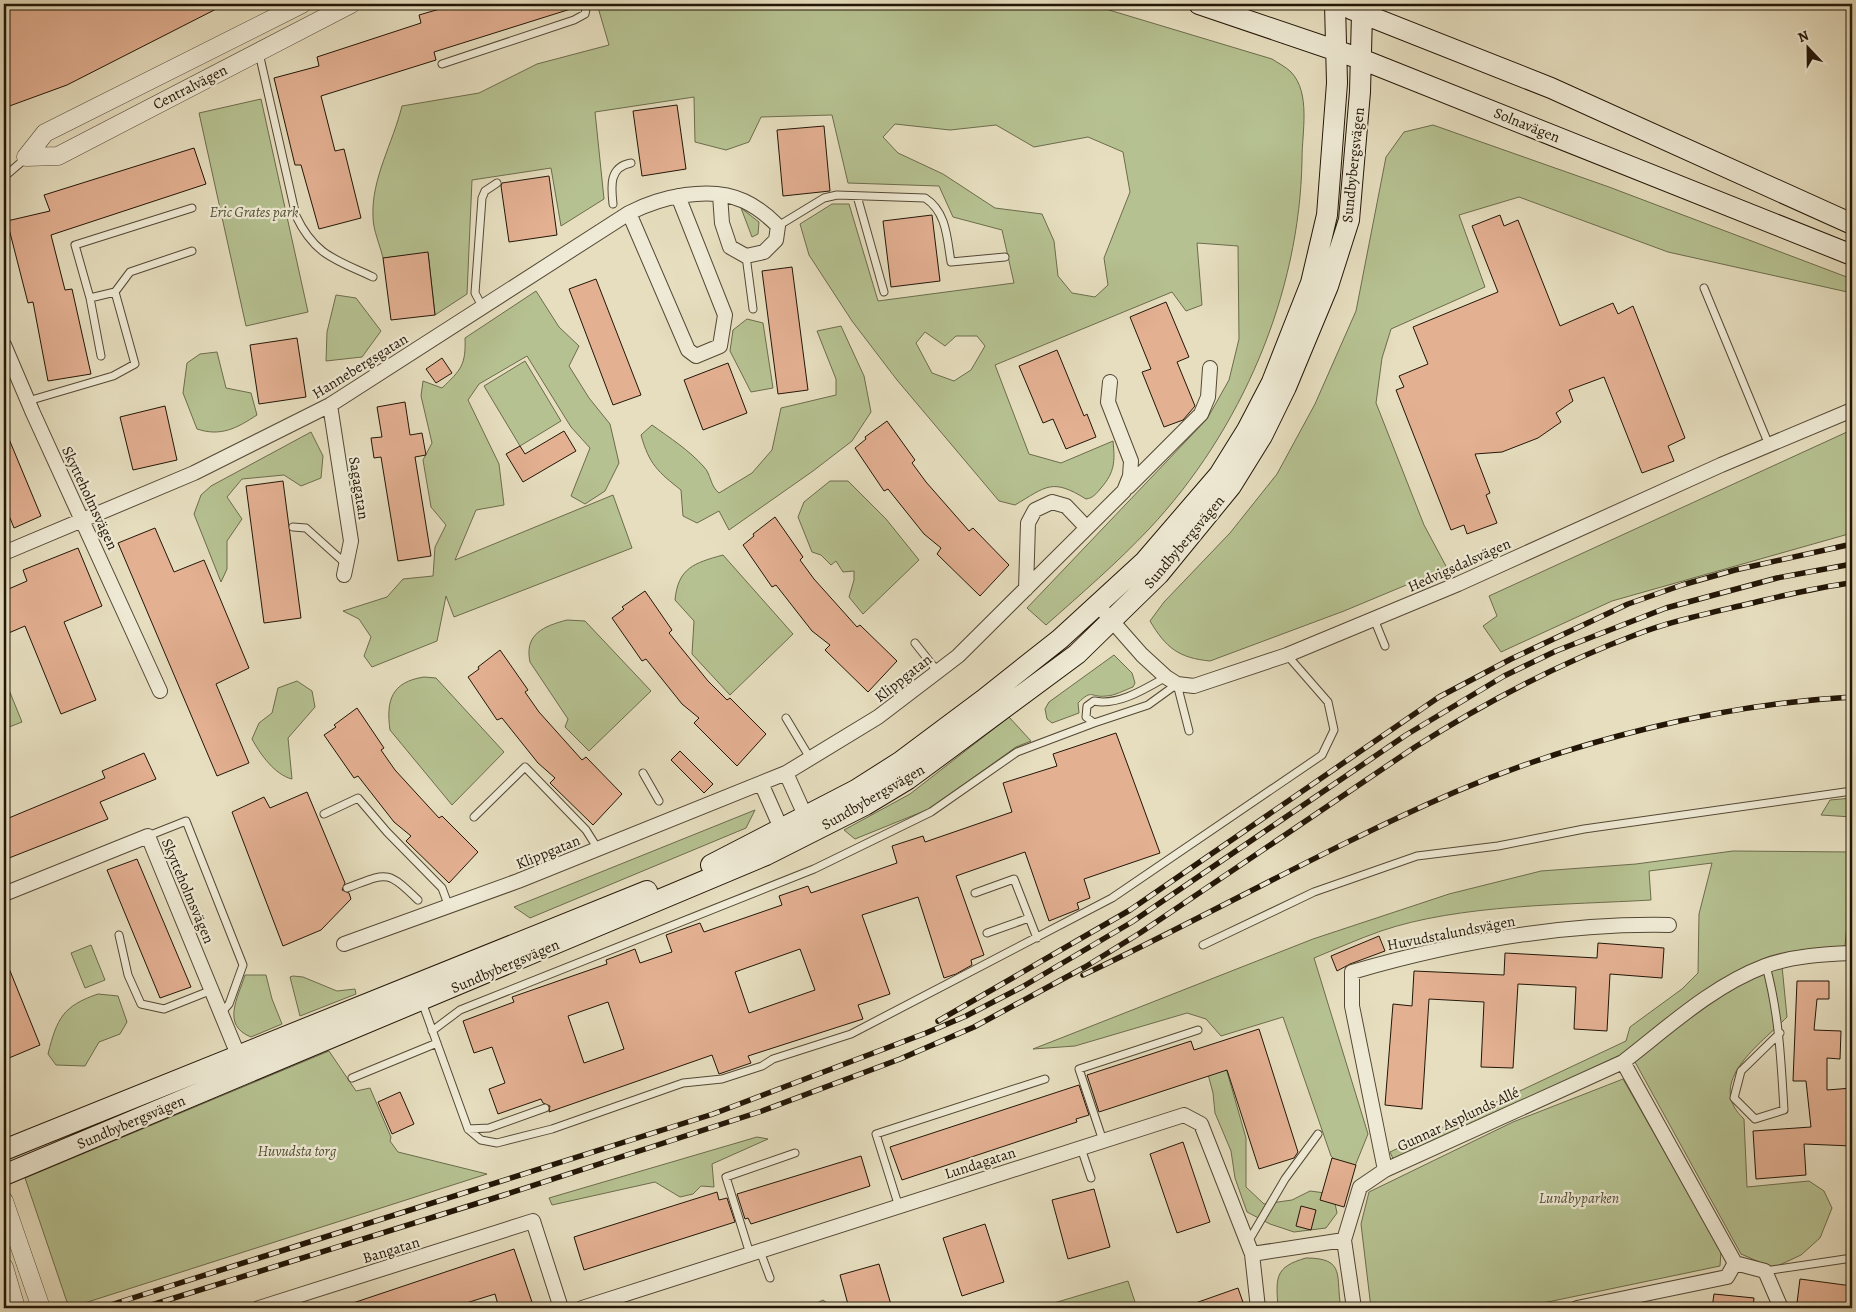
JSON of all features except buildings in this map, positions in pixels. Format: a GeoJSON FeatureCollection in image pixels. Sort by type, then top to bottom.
{"type":"FeatureCollection","features":[{"type":"Feature","properties":{"kind":"main road","name":"Solnavägen"},"geometry":{"type":"LineString","coordinates":[[1199,4],[1361,59],[1852,255]]}},
{"type":"Feature","properties":{"kind":"main road","name":"Sundbybergsvägen"},"geometry":{"type":"LineString","coordinates":[[809,825],[856,790],[900,762],[1060,639],[1145,561],[1218,475],[1247,430],[1272,382],[1311,283],[1327,215],[1337,51],[1335,4]]}},
{"type":"Feature","properties":{"kind":"main road"},"geometry":{"type":"LineString","coordinates":[[1335,4],[1362,12],[1551,88],[1852,224]]}},
{"type":"Feature","properties":{"kind":"main road","name":"Sundbybergsvägen"},"geometry":{"type":"LineString","coordinates":[[4,1175],[245,1074],[418,993],[785,837],[809,825],[865,805],[908,779],[1077,654],[1159,574],[1231,486],[1262,436],[1286,387],[1328,286],[1349,220],[1361,59],[1362,12]]}},
{"type":"Feature","properties":{"kind":"main road","name":"Sundbybergsvägen"},"geometry":{"type":"LineString","coordinates":[[4,1150],[238,1055],[418,993]]}},
{"type":"Feature","properties":{"kind":"street","name":"Centralvägen"},"geometry":{"type":"LineString","coordinates":[[26,158],[45,133],[302,4]]}},
{"type":"Feature","properties":{"kind":"street","name":"Centralvägen"},"geometry":{"type":"LineString","coordinates":[[26,158],[58,156],[351,4]]}},
{"type":"Feature","properties":{"kind":"street"},"geometry":{"type":"LineString","coordinates":[[720,195],[722,223],[730,247],[746,256],[764,252],[776,240],[778,226]]}},
{"type":"Feature","properties":{"kind":"street","name":"Hannebergsgatan"},"geometry":{"type":"LineString","coordinates":[[4,552],[194,473],[330,405],[629,214],[651,202],[678,196],[720,195],[743,200],[762,211],[778,226]]}},
{"type":"Feature","properties":{"kind":"street"},"geometry":{"type":"LineString","coordinates":[[629,214],[688,350],[696,356],[720,346],[725,315],[678,196]]}},
{"type":"Feature","properties":{"kind":"street","name":"Skytteholmsvägen"},"geometry":{"type":"LineString","coordinates":[[4,344],[160,691]]}},
{"type":"Feature","properties":{"kind":"street","name":"Klippgatan"},"geometry":{"type":"LineString","coordinates":[[344,944],[449,907],[786,773],[878,717],[958,656],[1201,414],[1208,397],[1210,368]]}},
{"type":"Feature","properties":{"kind":"street"},"geometry":{"type":"LineString","coordinates":[[1110,382],[1108,402],[1131,461],[1130,476],[1124,491]]}},
{"type":"Feature","properties":{"kind":"street","name":"Sagagatan"},"geometry":{"type":"LineString","coordinates":[[330,405],[351,541],[345,569]]}},
{"type":"Feature","properties":{"kind":"street","name":"Hedvigsdalsvägen"},"geometry":{"type":"LineString","coordinates":[[1171,681],[1194,686],[1287,655],[1458,584],[1769,445],[1852,410]]}},
{"type":"Feature","properties":{"kind":"street"},"geometry":{"type":"LineString","coordinates":[[1026,589],[1028,523],[1035,510],[1052,502],[1066,506],[1086,527]]}},
{"type":"Feature","properties":{"kind":"street"},"geometry":{"type":"LineString","coordinates":[[1098,604],[1142,655],[1171,681]]}},
{"type":"Feature","properties":{"kind":"street"},"geometry":{"type":"LineString","coordinates":[[786,773],[809,825]]}},
{"type":"Feature","properties":{"kind":"street"},"geometry":{"type":"LineString","coordinates":[[761,783],[785,837]]}},
{"type":"Feature","properties":{"kind":"street","name":"Skytteholmsvägen"},"geometry":{"type":"LineString","coordinates":[[4,894],[148,836],[245,1074]]}},
{"type":"Feature","properties":{"kind":"street","name":"Huvudstalundsvägen"},"geometry":{"type":"LineString","coordinates":[[1385,1170],[1352,1006],[1352,972],[1416,953],[1481,940],[1634,924],[1669,925]]}},
{"type":"Feature","properties":{"kind":"street","name":"Gunnar Asplunds Allé"},"geometry":{"type":"LineString","coordinates":[[1354,1308],[1344,1240],[1360,1187],[1385,1170],[1623,1062],[1718,990],[1766,966],[1817,955],[1852,953]]}},
{"type":"Feature","properties":{"kind":"street"},"geometry":{"type":"LineString","coordinates":[[1623,1062],[1735,1263],[1765,1271],[1781,1308]]}},
{"type":"Feature","properties":{"kind":"street","name":"Lundagatan"},"geometry":{"type":"LineString","coordinates":[[582,1308],[1184,1115],[1201,1124],[1250,1248],[1258,1308]]}},
{"type":"Feature","properties":{"kind":"street"},"geometry":{"type":"LineString","coordinates":[[4,1201],[40,1308]]}},
{"type":"Feature","properties":{"kind":"street","name":"Bangatan"},"geometry":{"type":"LineString","coordinates":[[259,1308],[533,1221],[561,1308]]}},
{"type":"Feature","properties":{"kind":"street"},"geometry":{"type":"LineString","coordinates":[[1250,1248],[1344,1240]]}},
{"type":"Feature","properties":{"kind":"street"},"geometry":{"type":"LineString","coordinates":[[1577,1308],[1727,1277],[1735,1263]]}},
{"type":"Feature","properties":{"kind":"street"},"geometry":{"type":"LineString","coordinates":[[4,1268],[16,1308]]}},
{"type":"Feature","properties":{"kind":"lane"},"geometry":{"type":"LineString","coordinates":[[442,64],[574,20],[585,14],[587,4]]}},
{"type":"Feature","properties":{"kind":"lane"},"geometry":{"type":"LineString","coordinates":[[259,53],[296,216],[304,233],[313,245],[326,255],[373,277]]}},
{"type":"Feature","properties":{"kind":"lane","name":"Centralvägen"},"geometry":{"type":"LineString","coordinates":[[4,177],[26,158]]}},
{"type":"Feature","properties":{"kind":"lane"},"geometry":{"type":"LineString","coordinates":[[613,204],[611,187],[616,170],[620,166],[631,163]]}},
{"type":"Feature","properties":{"kind":"lane"},"geometry":{"type":"LineString","coordinates":[[483,308],[475,293],[482,198],[484,191],[497,183]]}},
{"type":"Feature","properties":{"kind":"lane"},"geometry":{"type":"LineString","coordinates":[[778,226],[824,198],[837,195],[925,198],[934,204],[945,224],[951,262],[1005,257]]}},
{"type":"Feature","properties":{"kind":"lane"},"geometry":{"type":"LineString","coordinates":[[857,196],[884,292]]}},
{"type":"Feature","properties":{"kind":"lane"},"geometry":{"type":"LineString","coordinates":[[101,356],[90,298],[76,245],[192,208]]}},
{"type":"Feature","properties":{"kind":"lane"},"geometry":{"type":"LineString","coordinates":[[90,298],[115,292],[130,272],[192,251]]}},
{"type":"Feature","properties":{"kind":"lane"},"geometry":{"type":"LineString","coordinates":[[746,256],[753,309]]}},
{"type":"Feature","properties":{"kind":"lane"},"geometry":{"type":"LineString","coordinates":[[1704,288],[1769,445]]}},
{"type":"Feature","properties":{"kind":"lane"},"geometry":{"type":"LineString","coordinates":[[28,401],[113,376],[135,364],[115,292]]}},
{"type":"Feature","properties":{"kind":"lane"},"geometry":{"type":"LineString","coordinates":[[293,527],[306,528],[345,569]]}},
{"type":"Feature","properties":{"kind":"lane"},"geometry":{"type":"LineString","coordinates":[[1374,619],[1385,646]]}},
{"type":"Feature","properties":{"kind":"lane"},"geometry":{"type":"LineString","coordinates":[[915,643],[938,672]]}},
{"type":"Feature","properties":{"kind":"lane"},"geometry":{"type":"LineString","coordinates":[[418,993],[468,1129],[481,1140],[496,1143],[552,1129],[683,1083],[722,1079],[762,1066],[773,1059],[851,1034],[1112,898],[1322,755],[1334,730],[1328,702],[1287,655]]}},
{"type":"Feature","properties":{"kind":"lane"},"geometry":{"type":"LineString","coordinates":[[1094,723],[1086,717],[1087,706],[1094,701],[1105,703],[1171,681]]}},
{"type":"Feature","properties":{"kind":"lane"},"geometry":{"type":"LineString","coordinates":[[432,1031],[460,1010],[814,869],[931,812],[1017,752],[1148,705],[1171,681]]}},
{"type":"Feature","properties":{"kind":"lane"},"geometry":{"type":"LineString","coordinates":[[1171,681],[1189,731]]}},
{"type":"Feature","properties":{"kind":"lane"},"geometry":{"type":"LineString","coordinates":[[786,718],[810,758]]}},
{"type":"Feature","properties":{"kind":"lane"},"geometry":{"type":"LineString","coordinates":[[474,817],[524,767],[586,830],[598,849]]}},
{"type":"Feature","properties":{"kind":"lane"},"geometry":{"type":"LineString","coordinates":[[643,773],[658,801]]}},
{"type":"Feature","properties":{"kind":"lane"},"geometry":{"type":"LineString","coordinates":[[1203,944],[1314,892],[1417,856],[1498,846],[1584,829],[1852,791]]}},
{"type":"Feature","properties":{"kind":"lane"},"geometry":{"type":"LineString","coordinates":[[324,814],[358,798],[387,832],[442,888],[449,907]]}},
{"type":"Feature","properties":{"kind":"lane"},"geometry":{"type":"LineString","coordinates":[[148,836],[186,820],[243,965],[228,1004],[221,1013]]}},
{"type":"Feature","properties":{"kind":"lane"},"geometry":{"type":"LineString","coordinates":[[347,888],[378,876],[388,875],[395,878],[418,900]]}},
{"type":"Feature","properties":{"kind":"lane"},"geometry":{"type":"LineString","coordinates":[[975,893],[1014,879],[1037,938]]}},
{"type":"Feature","properties":{"kind":"lane"},"geometry":{"type":"LineString","coordinates":[[987,934],[1029,918]]}},
{"type":"Feature","properties":{"kind":"lane"},"geometry":{"type":"LineString","coordinates":[[119,935],[128,975],[142,1004],[164,1009],[212,990]]}},
{"type":"Feature","properties":{"kind":"lane"},"geometry":{"type":"LineString","coordinates":[[1766,966],[1776,1002],[1780,1033],[1784,1110],[1755,1119],[1734,1098],[1741,1071],[1780,1033]]}},
{"type":"Feature","properties":{"kind":"lane"},"geometry":{"type":"LineString","coordinates":[[1103,1141],[1079,1069],[1198,1030]]}},
{"type":"Feature","properties":{"kind":"lane"},"geometry":{"type":"LineString","coordinates":[[352,1078],[437,1043]]}},
{"type":"Feature","properties":{"kind":"lane"},"geometry":{"type":"LineString","coordinates":[[898,1206],[876,1134],[1045,1079]]}},
{"type":"Feature","properties":{"kind":"lane"},"geometry":{"type":"LineString","coordinates":[[468,1129],[489,1128],[545,1108]]}},
{"type":"Feature","properties":{"kind":"lane"},"geometry":{"type":"LineString","coordinates":[[1250,1248],[1285,1179],[1318,1134]]}},
{"type":"Feature","properties":{"kind":"lane"},"geometry":{"type":"LineString","coordinates":[[1081,1148],[1091,1178]]}},
{"type":"Feature","properties":{"kind":"lane"},"geometry":{"type":"LineString","coordinates":[[770,1278],[755,1253],[726,1177],[795,1153]]}},
{"type":"Feature","properties":{"kind":"lane"},"geometry":{"type":"LineString","coordinates":[[1765,1271],[1852,1258]]}},
{"type":"Feature","properties":{"kind":"green space"},"geometry":{"type":"Polygon","coordinates":[[[597,4],[1089,4],[1272,59],[1291,72],[1301,91],[1304,113],[1299,210],[1290,260],[1277,310],[1259,358],[1237,404],[1211,449],[1182,491],[1124,554],[1046,625],[1027,608],[1207,419],[1229,380],[1239,339],[1238,246],[1197,243],[1202,305],[1186,311],[1172,292],[995,365],[1029,454],[1061,463],[1113,441],[1114,460],[1109,477],[1096,494],[1086,499],[1065,488],[1050,487],[1035,493],[1015,505],[999,501],[897,380],[852,321],[809,255],[800,224],[832,204],[849,204],[878,301],[1014,283],[1002,230],[953,217],[939,186],[848,183],[832,115],[761,117],[749,142],[726,150],[695,142],[694,97],[595,112],[604,199],[561,226],[551,168],[472,180],[467,294],[435,315],[428,253],[383,258],[373,222],[375,189],[402,106],[479,93],[537,64],[609,45],[597,4]],[[895,124],[883,137],[898,153],[943,174],[995,208],[1042,214],[1054,241],[1058,276],[1072,293],[1095,297],[1108,285],[1104,258],[1130,192],[1123,152],[1088,137],[1034,147],[996,125],[950,130],[895,124]],[[925,332],[916,343],[932,373],[954,381],[971,370],[985,346],[977,336],[956,336],[945,346],[925,332]]]}},
{"type":"Feature","properties":{"kind":"green space","name":"Eric Grates park"},"geometry":{"type":"Polygon","coordinates":[[[261,99],[308,312],[246,326],[199,113],[261,99]]]}},
{"type":"Feature","properties":{"kind":"green space"},"geometry":{"type":"Polygon","coordinates":[[[1433,125],[1609,187],[1852,279],[1852,293],[1668,252],[1519,197],[1459,215],[1485,287],[1391,329],[1382,358],[1376,403],[1424,525],[1447,568],[1344,611],[1210,661],[1199,660],[1182,654],[1168,645],[1150,621],[1164,602],[1230,533],[1277,474],[1315,404],[1356,311],[1386,157],[1404,132],[1433,125]]]}},
{"type":"Feature","properties":{"kind":"green space"},"geometry":{"type":"Polygon","coordinates":[[[741,208],[759,222],[758,234],[752,237],[741,208]]]}},
{"type":"Feature","properties":{"kind":"green space"},"geometry":{"type":"Polygon","coordinates":[[[536,291],[559,327],[579,346],[569,366],[589,398],[610,424],[619,463],[605,491],[585,504],[571,496],[590,448],[571,427],[527,356],[479,384],[468,400],[499,464],[504,505],[476,510],[455,560],[613,495],[632,548],[454,617],[446,596],[437,641],[372,667],[364,656],[371,637],[359,619],[343,611],[387,597],[403,579],[433,576],[435,547],[446,525],[431,507],[423,460],[432,443],[421,396],[423,381],[442,388],[461,366],[465,338],[536,291]]]}},
{"type":"Feature","properties":{"kind":"green space"},"geometry":{"type":"Polygon","coordinates":[[[336,295],[356,298],[381,331],[362,357],[326,361],[327,332],[336,295]]]}},
{"type":"Feature","properties":{"kind":"green space"},"geometry":{"type":"Polygon","coordinates":[[[747,319],[763,323],[773,388],[751,392],[730,351],[733,330],[747,319]]]}},
{"type":"Feature","properties":{"kind":"green space"},"geometry":{"type":"Polygon","coordinates":[[[841,326],[864,376],[871,412],[852,441],[729,530],[719,511],[697,523],[683,516],[681,490],[655,467],[647,453],[641,435],[652,425],[679,444],[704,467],[719,493],[752,473],[772,450],[781,408],[836,395],[836,379],[817,331],[841,326]]]}},
{"type":"Feature","properties":{"kind":"green space"},"geometry":{"type":"Polygon","coordinates":[[[217,352],[226,388],[251,393],[257,415],[243,424],[221,432],[197,429],[183,393],[187,363],[200,354],[217,352]]]}},
{"type":"Feature","properties":{"kind":"green space"},"geometry":{"type":"Polygon","coordinates":[[[525,361],[561,421],[520,446],[484,386],[525,361]]]}},
{"type":"Feature","properties":{"kind":"green space"},"geometry":{"type":"Polygon","coordinates":[[[311,432],[323,456],[321,478],[301,486],[284,475],[242,479],[227,497],[242,519],[227,541],[227,569],[221,582],[194,514],[201,495],[211,486],[311,432]]]}},
{"type":"Feature","properties":{"kind":"green space"},"geometry":{"type":"Polygon","coordinates":[[[1847,432],[1852,444],[1852,533],[1612,601],[1501,652],[1483,626],[1497,616],[1489,596],[1847,432]]]}},
{"type":"Feature","properties":{"kind":"green space"},"geometry":{"type":"Polygon","coordinates":[[[830,481],[848,481],[886,519],[919,560],[863,614],[849,597],[854,580],[854,571],[843,572],[836,561],[831,565],[821,555],[812,552],[798,517],[804,502],[830,481]]]}},
{"type":"Feature","properties":{"kind":"green space"},"geometry":{"type":"Polygon","coordinates":[[[723,555],[793,634],[730,695],[692,654],[694,621],[675,600],[680,581],[689,568],[723,555]]]}},
{"type":"Feature","properties":{"kind":"green space"},"geometry":{"type":"Polygon","coordinates":[[[567,620],[585,621],[651,691],[589,751],[565,727],[568,719],[530,662],[530,644],[533,638],[551,625],[567,620]]]}},
{"type":"Feature","properties":{"kind":"green space"},"geometry":{"type":"Polygon","coordinates":[[[1114,655],[1132,673],[1135,683],[1133,687],[1109,696],[1086,696],[1078,703],[1079,713],[1052,723],[1047,719],[1045,709],[1049,702],[1114,655]]]}},
{"type":"Feature","properties":{"kind":"green space"},"geometry":{"type":"Polygon","coordinates":[[[424,677],[436,678],[504,752],[452,805],[390,730],[389,710],[393,694],[404,683],[424,677]]]}},
{"type":"Feature","properties":{"kind":"green space"},"geometry":{"type":"Polygon","coordinates":[[[297,681],[312,691],[315,707],[288,738],[292,779],[274,769],[252,739],[259,723],[272,713],[278,688],[297,681]]]}},
{"type":"Feature","properties":{"kind":"green space"},"geometry":{"type":"Polygon","coordinates":[[[7,685],[22,722],[4,729],[4,686],[7,685]]]}},
{"type":"Feature","properties":{"kind":"green space"},"geometry":{"type":"Polygon","coordinates":[[[1009,717],[1031,741],[1016,747],[929,809],[855,839],[844,830],[910,794],[1009,717]]]}},
{"type":"Feature","properties":{"kind":"green space"},"geometry":{"type":"Polygon","coordinates":[[[1852,798],[1852,817],[1821,815],[1830,800],[1852,798]]]}},
{"type":"Feature","properties":{"kind":"green space"},"geometry":{"type":"Polygon","coordinates":[[[755,810],[746,828],[530,918],[514,907],[755,810]]]}},
{"type":"Feature","properties":{"kind":"green space"},"geometry":{"type":"Polygon","coordinates":[[[1733,851],[1852,852],[1852,923],[1847,924],[1845,946],[1781,956],[1787,1017],[1751,1051],[1733,1078],[1730,1091],[1733,1105],[1744,1119],[1747,1187],[1809,1181],[1824,1191],[1832,1208],[1820,1238],[1801,1255],[1773,1268],[1741,1254],[1629,1051],[1394,1161],[1390,1152],[1626,1041],[1630,1027],[1682,989],[1698,973],[1699,914],[1712,863],[1649,871],[1651,900],[1514,907],[1445,915],[1381,931],[1314,958],[1368,1134],[1353,1171],[1345,1172],[1331,1156],[1283,1017],[1221,1036],[1206,1019],[1187,1013],[1075,1046],[1033,1049],[1313,939],[1449,894],[1541,871],[1636,864],[1733,851]]]}},
{"type":"Feature","properties":{"kind":"green space"},"geometry":{"type":"Polygon","coordinates":[[[91,945],[105,980],[85,988],[71,953],[91,945]]]}},
{"type":"Feature","properties":{"kind":"green space"},"geometry":{"type":"Polygon","coordinates":[[[245,975],[266,975],[272,999],[282,1024],[251,1037],[242,1032],[236,1025],[234,1018],[236,1002],[245,975]]]}},
{"type":"Feature","properties":{"kind":"green space"},"geometry":{"type":"Polygon","coordinates":[[[290,977],[303,977],[337,991],[355,989],[356,994],[300,1016],[290,977]]]}},
{"type":"Feature","properties":{"kind":"green space"},"geometry":{"type":"Polygon","coordinates":[[[98,994],[118,996],[127,1022],[120,1034],[99,1042],[85,1066],[56,1065],[48,1054],[55,1031],[63,1015],[77,1003],[98,994]]]}},
{"type":"Feature","properties":{"kind":"green space","name":"Huvudsta torg"},"geometry":{"type":"Polygon","coordinates":[[[329,1051],[356,1091],[370,1088],[391,1137],[390,1141],[398,1152],[487,1174],[69,1308],[25,1178],[329,1051]]]}},
{"type":"Feature","properties":{"kind":"green space"},"geometry":{"type":"Polygon","coordinates":[[[1224,1061],[1246,1138],[1246,1187],[1264,1204],[1292,1200],[1310,1191],[1333,1194],[1337,1213],[1326,1228],[1294,1232],[1270,1224],[1247,1212],[1235,1178],[1231,1151],[1215,1113],[1213,1093],[1205,1063],[1224,1061]]]}},
{"type":"Feature","properties":{"kind":"green space","name":"Lundbyparken"},"geometry":{"type":"Polygon","coordinates":[[[1623,1079],[1721,1251],[1720,1266],[1519,1308],[1371,1308],[1361,1224],[1369,1192],[1513,1122],[1623,1079]]]}},
{"type":"Feature","properties":{"kind":"green space"},"geometry":{"type":"Polygon","coordinates":[[[757,1137],[768,1139],[712,1164],[714,1187],[701,1186],[693,1194],[680,1197],[655,1182],[552,1205],[549,1198],[757,1137]]]}},
{"type":"Feature","properties":{"kind":"green space"},"geometry":{"type":"Polygon","coordinates":[[[1306,1258],[1328,1261],[1334,1266],[1337,1271],[1341,1308],[1278,1308],[1277,1289],[1279,1275],[1288,1265],[1306,1258]]]}},
{"type":"Feature","properties":{"kind":"green space"},"geometry":{"type":"Polygon","coordinates":[[[1128,1281],[1137,1308],[1037,1308],[1128,1281]]]}},
{"type":"Feature","properties":{"kind":"green space"},"geometry":{"type":"Polygon","coordinates":[[[823,1300],[834,1308],[806,1308],[823,1300]]]}},
{"type":"Feature","properties":{"kind":"railway"},"geometry":{"type":"LineString","coordinates":[[938,1021],[1130,910],[1439,697],[1511,659],[1628,604],[1682,585],[1735,570],[1852,544]]}},
{"type":"Feature","properties":{"kind":"railway"},"geometry":{"type":"LineString","coordinates":[[101,1308],[713,1114],[926,1033],[966,1016],[1022,987],[1132,922],[1406,735],[1504,676],[1556,651],[1666,608],[1777,578],[1852,564]]}},
{"type":"Feature","properties":{"kind":"railway"},"geometry":{"type":"LineString","coordinates":[[142,1308],[504,1195],[762,1111],[900,1059],[974,1027],[1085,967],[1140,933],[1415,747],[1522,685],[1606,646],[1662,626],[1787,595],[1852,583]]}},
{"type":"Feature","properties":{"kind":"railway"},"geometry":{"type":"LineString","coordinates":[[1083,975],[1408,813],[1501,774],[1599,741],[1649,728],[1752,708],[1852,697]]}}]}
